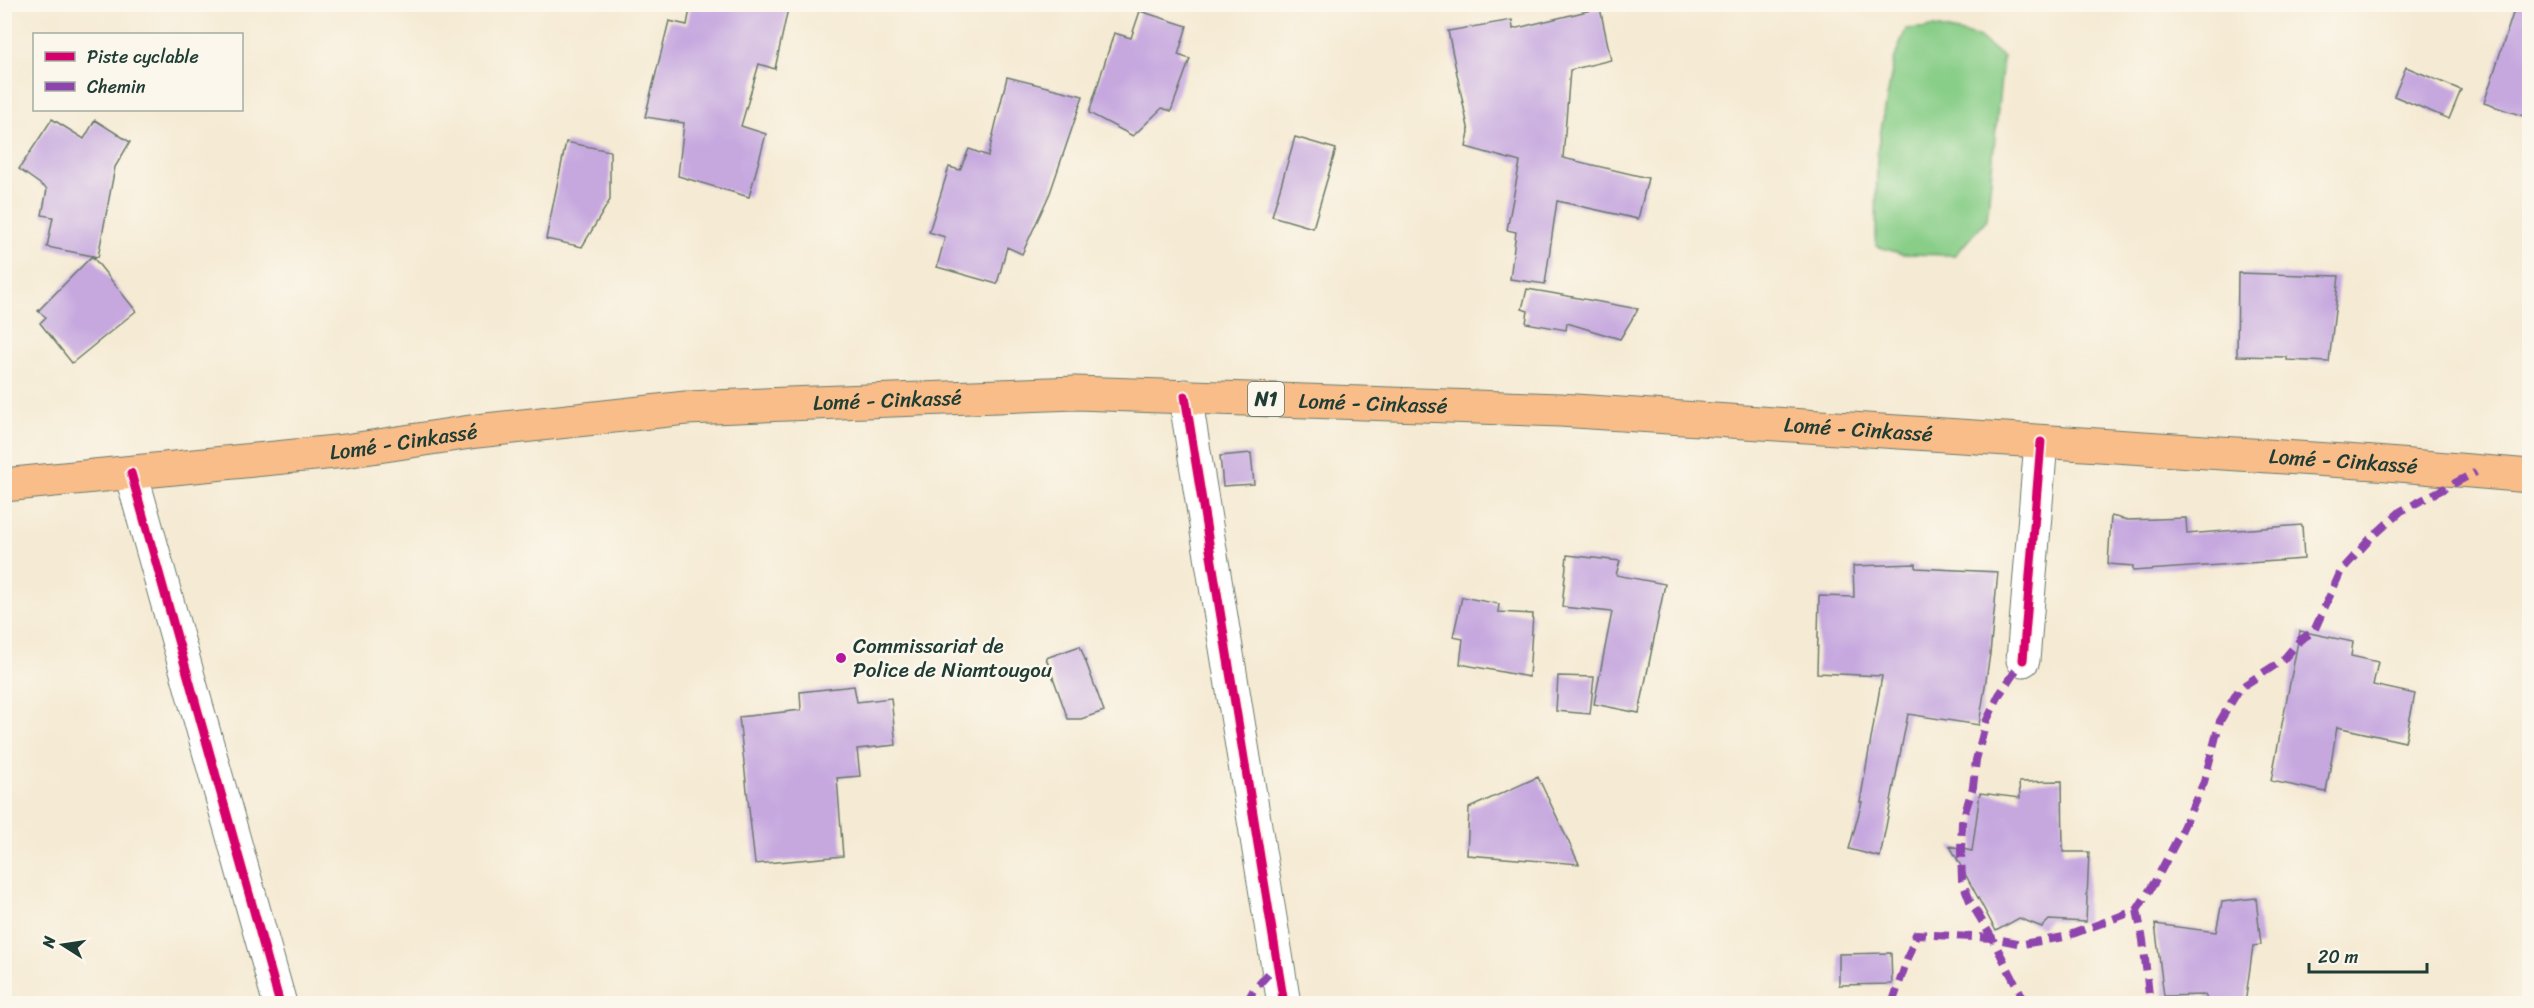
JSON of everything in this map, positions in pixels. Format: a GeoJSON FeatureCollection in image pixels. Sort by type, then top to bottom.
{"type":"FeatureCollection","features":[{"type":"Feature","properties":{"kind":"highway","name":"Lomé - Cinkassé"},"geometry":{"type":"LineString","coordinates":[[4,485],[345,451],[501,428],[686,408],[1076,393],[1560,410],[2375,463],[2529,476]]}},
{"type":"Feature","properties":{"kind":"street"},"geometry":{"type":"LineString","coordinates":[[1185,396],[1284,1004]]}},
{"type":"Feature","properties":{"kind":"street"},"geometry":{"type":"LineString","coordinates":[[2023,660],[2041,442]]}},
{"type":"Feature","properties":{"kind":"street"},"geometry":{"type":"LineString","coordinates":[[131,473],[280,1004]]}},
{"type":"Feature","properties":{"kind":"green space"},"geometry":{"type":"Polygon","coordinates":[[[1934,27],[1977,36],[2003,57],[1987,219],[1955,255],[1902,254],[1876,246],[1877,152],[1894,60],[1906,29],[1934,27]]]}},
{"type":"Feature","properties":{"kind":"building"},"geometry":{"type":"Polygon","coordinates":[[[691,4],[789,4],[775,69],[759,64],[741,126],[766,134],[749,197],[678,176],[684,123],[645,117],[669,21],[687,25],[691,4]]]}},
{"type":"Feature","properties":{"kind":"building"},"geometry":{"type":"Polygon","coordinates":[[[2516,4],[2529,4],[2529,118],[2484,103],[2516,4]]]}},
{"type":"Feature","properties":{"kind":"building"},"geometry":{"type":"Polygon","coordinates":[[[1600,8],[1611,60],[1570,70],[1563,158],[1648,178],[1638,219],[1557,201],[1545,284],[1510,279],[1516,232],[1507,230],[1520,162],[1466,147],[1469,132],[1448,31],[1512,20],[1513,29],[1600,8]]]}},
{"type":"Feature","properties":{"kind":"building"},"geometry":{"type":"Polygon","coordinates":[[[1140,11],[1187,26],[1178,55],[1190,59],[1171,111],[1162,108],[1133,136],[1089,113],[1114,33],[1131,38],[1140,11]]]}},
{"type":"Feature","properties":{"kind":"building"},"geometry":{"type":"Polygon","coordinates":[[[2406,67],[2461,90],[2449,119],[2394,96],[2406,67]]]}},
{"type":"Feature","properties":{"kind":"building"},"geometry":{"type":"Polygon","coordinates":[[[1007,77],[1083,96],[1050,193],[1022,254],[1007,247],[997,284],[937,267],[945,237],[929,232],[949,167],[960,170],[969,149],[988,156],[1007,77]]]}},
{"type":"Feature","properties":{"kind":"building"},"geometry":{"type":"Polygon","coordinates":[[[52,119],[84,139],[95,120],[130,142],[115,167],[98,257],[47,247],[53,217],[42,215],[47,189],[19,169],[52,119]]]}},
{"type":"Feature","properties":{"kind":"building"},"geometry":{"type":"Polygon","coordinates":[[[1295,137],[1336,149],[1313,228],[1272,216],[1295,137]]]}},
{"type":"Feature","properties":{"kind":"building"},"geometry":{"type":"Polygon","coordinates":[[[566,142],[610,151],[610,200],[582,247],[546,239],[566,142]]]}},
{"type":"Feature","properties":{"kind":"building"},"geometry":{"type":"Polygon","coordinates":[[[92,256],[136,311],[72,363],[40,323],[46,317],[38,311],[92,256]]]}},
{"type":"Feature","properties":{"kind":"building"},"geometry":{"type":"Polygon","coordinates":[[[2238,273],[2339,276],[2329,362],[2287,360],[2287,357],[2237,356],[2238,273]]]}},
{"type":"Feature","properties":{"kind":"building"},"geometry":{"type":"Polygon","coordinates":[[[1527,289],[1638,309],[1620,339],[1567,323],[1566,330],[1526,323],[1528,311],[1522,309],[1527,289]]]}},
{"type":"Feature","properties":{"kind":"building"},"geometry":{"type":"Polygon","coordinates":[[[1251,453],[1254,484],[1223,486],[1220,456],[1251,453]]]}},
{"type":"Feature","properties":{"kind":"building"},"geometry":{"type":"Polygon","coordinates":[[[2111,516],[2128,520],[2186,518],[2187,534],[2302,525],[2304,559],[2133,571],[2133,566],[2108,564],[2111,516]]]}},
{"type":"Feature","properties":{"kind":"building"},"geometry":{"type":"Polygon","coordinates":[[[1567,555],[1620,561],[1616,575],[1665,584],[1639,713],[1594,704],[1612,612],[1562,607],[1567,555]]]}},
{"type":"Feature","properties":{"kind":"building"},"geometry":{"type":"Polygon","coordinates":[[[1916,564],[1916,568],[1998,572],[1990,654],[1979,725],[1908,714],[1880,857],[1849,849],[1862,802],[1860,802],[1882,676],[1817,673],[1819,596],[1854,597],[1853,566],[1916,564]]]}},
{"type":"Feature","properties":{"kind":"building"},"geometry":{"type":"Polygon","coordinates":[[[1462,597],[1499,604],[1498,612],[1533,614],[1529,677],[1460,664],[1463,639],[1453,637],[1462,597]]]}},
{"type":"Feature","properties":{"kind":"building"},"geometry":{"type":"Polygon","coordinates":[[[2300,631],[2353,642],[2351,656],[2378,662],[2373,685],[2415,694],[2405,742],[2337,727],[2326,792],[2271,781],[2300,631]]]}},
{"type":"Feature","properties":{"kind":"building"},"geometry":{"type":"Polygon","coordinates":[[[1080,646],[1104,711],[1081,719],[1068,719],[1046,658],[1080,646]]]}},
{"type":"Feature","properties":{"kind":"building"},"geometry":{"type":"Polygon","coordinates":[[[1558,676],[1594,677],[1590,714],[1556,711],[1558,676]]]}},
{"type":"Feature","properties":{"kind":"building"},"geometry":{"type":"Polygon","coordinates":[[[854,686],[857,702],[891,698],[896,745],[857,749],[860,776],[837,778],[843,856],[755,864],[739,717],[801,710],[800,692],[854,686]]]}},
{"type":"Feature","properties":{"kind":"building"},"geometry":{"type":"Polygon","coordinates":[[[1538,777],[1579,864],[1467,855],[1469,808],[1538,777]]]}},
{"type":"Feature","properties":{"kind":"building"},"geometry":{"type":"Polygon","coordinates":[[[2062,781],[2063,852],[2089,852],[2086,922],[2049,920],[2042,927],[2019,918],[1996,931],[1950,846],[1972,851],[1980,793],[2020,798],[2019,782],[2062,781]]]}},
{"type":"Feature","properties":{"kind":"building"},"geometry":{"type":"Polygon","coordinates":[[[2256,898],[2261,945],[2253,946],[2245,1004],[2209,1004],[2205,995],[2164,996],[2155,924],[2216,932],[2222,902],[2256,898]]]}},
{"type":"Feature","properties":{"kind":"building"},"geometry":{"type":"Polygon","coordinates":[[[1891,953],[1892,984],[1839,985],[1839,954],[1891,953]]]}},
{"type":"Feature","properties":{"kind":"marked path"},"geometry":{"type":"LineString","coordinates":[[1892,1004],[1916,934],[1992,938],[2022,944],[2064,937],[2137,910],[2179,836],[2204,782],[2220,721],[2240,688],[2283,660],[2300,640],[2314,631],[2341,571],[2370,539],[2401,511],[2476,472]]}},
{"type":"Feature","properties":{"kind":"marked path"},"geometry":{"type":"LineString","coordinates":[[2023,660],[1999,695],[1986,722],[1976,760],[1973,787],[1962,822],[1961,852],[1962,880],[1970,901],[2022,996],[2023,1004]]}},
{"type":"Feature","properties":{"kind":"marked path"},"geometry":{"type":"LineString","coordinates":[[2137,910],[2143,940],[2150,1004]]}},
{"type":"Feature","properties":{"kind":"marked path"},"geometry":{"type":"LineString","coordinates":[[1246,1004],[1253,991],[1279,962]]}},
{"type":"Feature","properties":{"kind":"cycle path"},"geometry":{"type":"LineString","coordinates":[[1185,396],[1284,1004]]}},
{"type":"Feature","properties":{"kind":"cycle path"},"geometry":{"type":"LineString","coordinates":[[2023,660],[2041,442]]}},
{"type":"Feature","properties":{"kind":"cycle path"},"geometry":{"type":"LineString","coordinates":[[131,473],[280,1004]]}},
{"type":"Feature","properties":{"kind":"place","name":"Commissariat de Police de Niamtougou"},"geometry":{"type":"Point","coordinates":[841,658]}}]}
